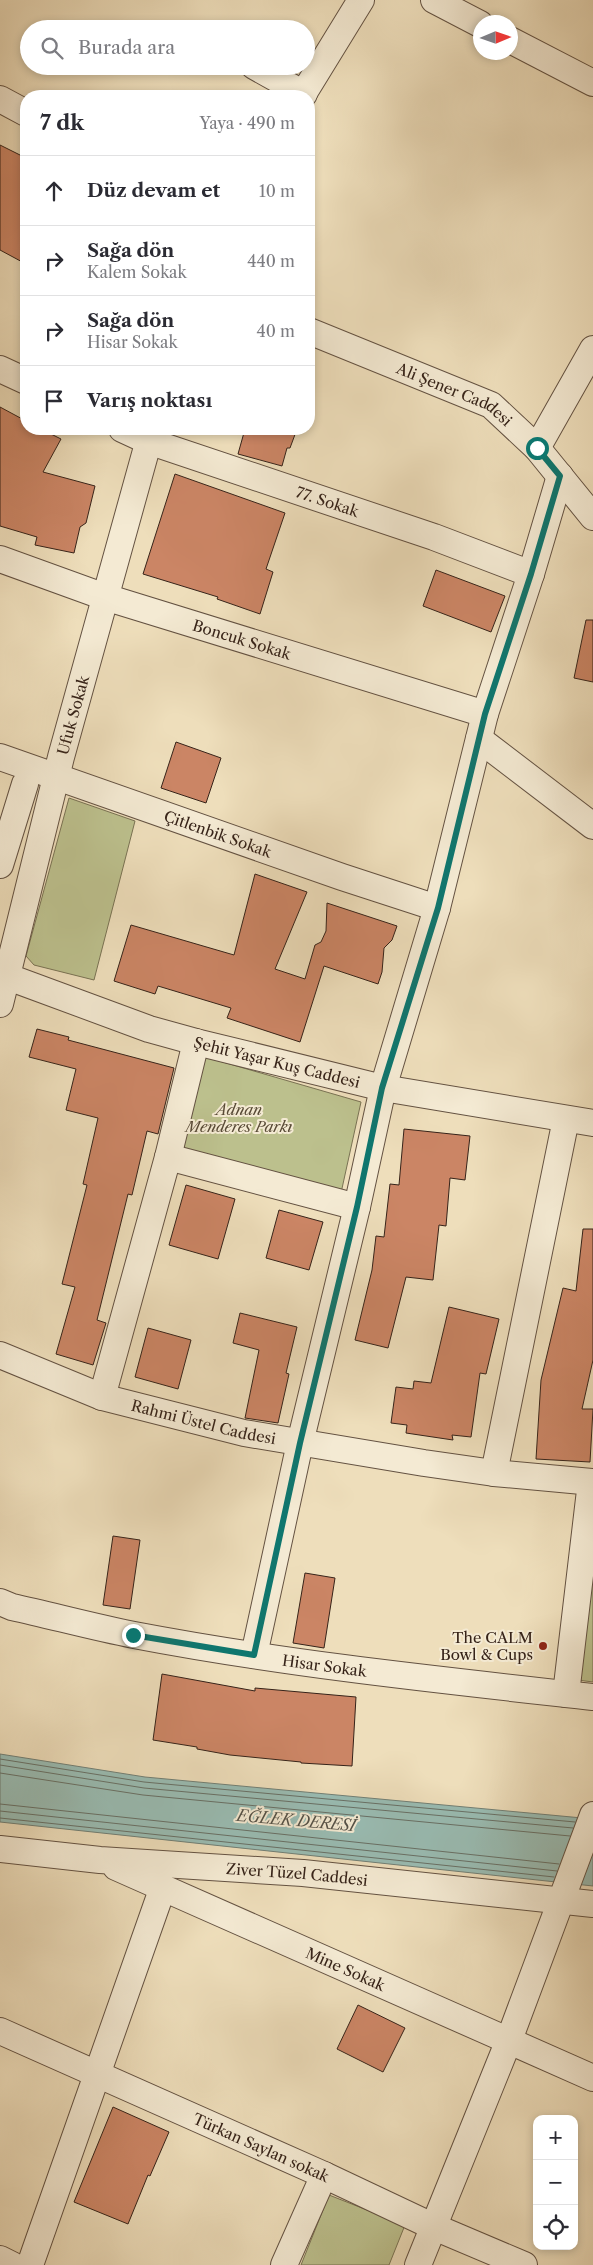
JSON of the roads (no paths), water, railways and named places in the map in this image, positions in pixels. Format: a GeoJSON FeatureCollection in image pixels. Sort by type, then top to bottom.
{"type":"FeatureCollection","features":[{"type":"Feature","properties":{"kind":"street"},"geometry":{"type":"LineString","coordinates":[[306,90],[361,0]]}},
{"type":"Feature","properties":{"kind":"street"},"geometry":{"type":"LineString","coordinates":[[434,0],[473,20]]}},
{"type":"Feature","properties":{"kind":"street"},"geometry":{"type":"LineString","coordinates":[[518,44],[593,83]]}},
{"type":"Feature","properties":{"kind":"street"},"geometry":{"type":"LineString","coordinates":[[269,75],[295,90]]}},
{"type":"Feature","properties":{"kind":"street"},"geometry":{"type":"LineString","coordinates":[[0,99],[20,110]]}},
{"type":"Feature","properties":{"kind":"street","name":"Ali Şener Caddesi"},"geometry":{"type":"LineString","coordinates":[[315,333],[491,405],[537,448],[593,517]]}},
{"type":"Feature","properties":{"kind":"street"},"geometry":{"type":"LineString","coordinates":[[537,448],[593,349]]}},
{"type":"Feature","properties":{"kind":"street"},"geometry":{"type":"LineString","coordinates":[[0,369],[20,378]]}},
{"type":"Feature","properties":{"kind":"street","name":"77. Sokak"},"geometry":{"type":"LineString","coordinates":[[150,435],[434,537],[531,574]]}},
{"type":"Feature","properties":{"kind":"street","name":"Ufuk Sokak"},"geometry":{"type":"LineString","coordinates":[[0,1004],[3,975],[30,884],[56,777],[150,435]]}},
{"type":"Feature","properties":{"kind":"street"},"geometry":{"type":"LineString","coordinates":[[254,1655],[300,1443],[357,1207],[382,1088],[438,908],[485,714],[531,574],[560,476]]}},
{"type":"Feature","properties":{"kind":"street","name":"Boncuk Sokak"},"geometry":{"type":"LineString","coordinates":[[0,559],[105,596],[485,714]]}},
{"type":"Feature","properties":{"kind":"street"},"geometry":{"type":"LineString","coordinates":[[479,739],[593,826]]}},
{"type":"Feature","properties":{"kind":"street","name":"Çitlenbik Sokak"},"geometry":{"type":"LineString","coordinates":[[0,757],[332,874],[438,908]]}},
{"type":"Feature","properties":{"kind":"street"},"geometry":{"type":"LineString","coordinates":[[0,864],[25,784]]}},
{"type":"Feature","properties":{"kind":"street"},"geometry":{"type":"LineString","coordinates":[[0,873],[30,884]]}},
{"type":"Feature","properties":{"kind":"street","name":"Şehit Yaşar Kuş Caddesi"},"geometry":{"type":"LineString","coordinates":[[3,975],[149,1029],[196,1042],[382,1088],[593,1122]]}},
{"type":"Feature","properties":{"kind":"street"},"geometry":{"type":"LineString","coordinates":[[102,1397],[168,1157],[196,1042]]}},
{"type":"Feature","properties":{"kind":"street"},"geometry":{"type":"LineString","coordinates":[[494,1473],[566,1119]]}},
{"type":"Feature","properties":{"kind":"street"},"geometry":{"type":"LineString","coordinates":[[168,1157],[357,1207]]}},
{"type":"Feature","properties":{"kind":"street","name":"Rahmi Üstel Caddesi"},"geometry":{"type":"LineString","coordinates":[[0,1355],[102,1397],[244,1433],[494,1473],[592,1482]]}},
{"type":"Feature","properties":{"kind":"street"},"geometry":{"type":"LineString","coordinates":[[566,1694],[592,1482]]}},
{"type":"Feature","properties":{"kind":"street","name":"Hisar Sokak"},"geometry":{"type":"LineString","coordinates":[[0,1602],[12,1607],[133,1635],[254,1655],[394,1675],[593,1697]]}},
{"type":"Feature","properties":{"kind":"street"},"geometry":{"type":"LineString","coordinates":[[418,2265],[432,2226],[509,2040],[593,1815]]}},
{"type":"Feature","properties":{"kind":"street","name":"Ziver Tüzel Caddesi"},"geometry":{"type":"LineString","coordinates":[[0,1849],[100,1860],[303,1873],[563,1896],[593,1904]]}},
{"type":"Feature","properties":{"kind":"street","name":"Mine Sokak"},"geometry":{"type":"LineString","coordinates":[[100,1860],[593,2078]]}},
{"type":"Feature","properties":{"kind":"street"},"geometry":{"type":"LineString","coordinates":[[30,2265],[163,1887]]}},
{"type":"Feature","properties":{"kind":"street","name":"Türkan Saylan sokak"},"geometry":{"type":"LineString","coordinates":[[0,2031],[324,2175],[432,2226],[524,2265]]}},
{"type":"Feature","properties":{"kind":"street"},"geometry":{"type":"LineString","coordinates":[[284,2265],[324,2175]]}},
{"type":"Feature","properties":{"kind":"street"},"geometry":{"type":"LineString","coordinates":[[0,2259],[12,2265]]}},
{"type":"Feature","properties":{"kind":"water","name":"EĞLEK DERESİ"},"geometry":{"type":"Polygon","coordinates":[[[0,1754],[145,1777],[593,1819],[593,1886],[0,1822],[0,1754]]]}},
{"type":"Feature","properties":{"kind":"place","name":"The CALM Bowl & Cups"},"geometry":{"type":"Point","coordinates":[543,1646]}},
{"type":"Feature","properties":{"kind":"park label","name":"Adnan Menderes Parkı"},"geometry":{"type":"Point","coordinates":[239,1118]}}]}
